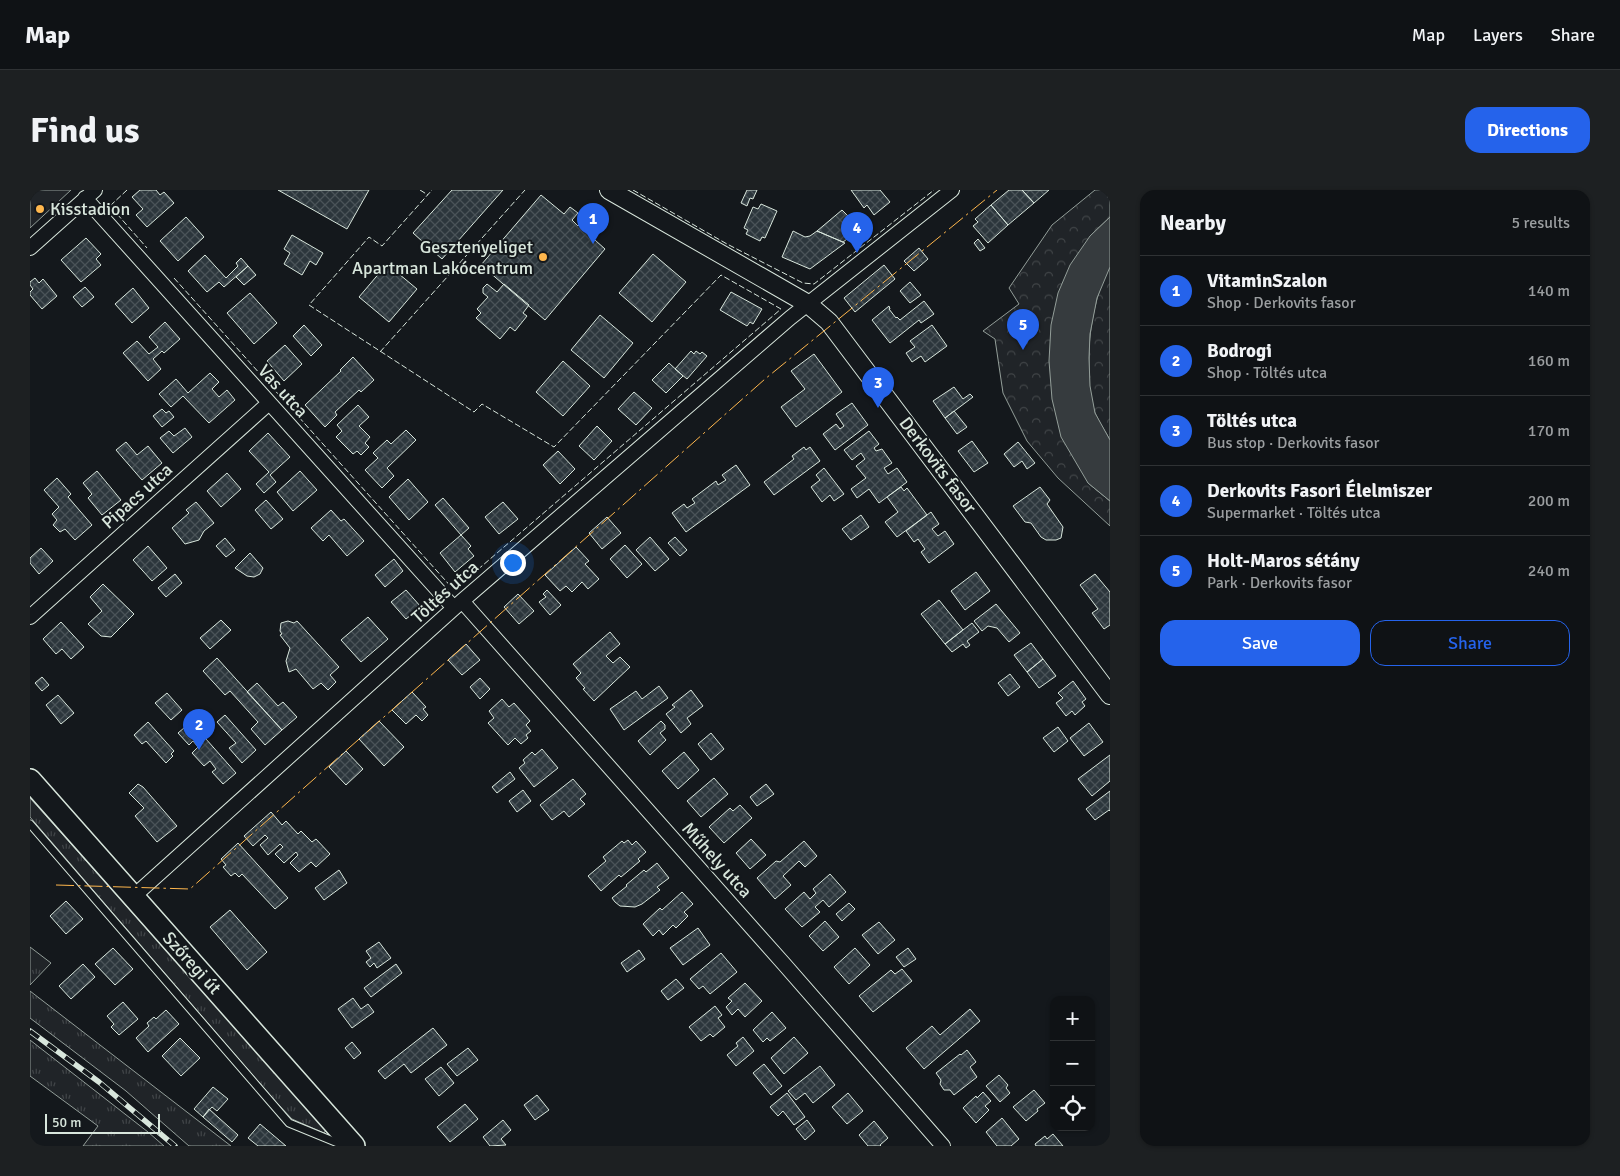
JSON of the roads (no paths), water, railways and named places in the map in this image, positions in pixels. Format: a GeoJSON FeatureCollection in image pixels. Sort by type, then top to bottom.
{"type":"FeatureCollection","features":[{"type":"Feature","properties":{"kind":"main road","name":"Szőregi út"},"geometry":{"type":"LineString","coordinates":[[30,780],[354,1146]]}},
{"type":"Feature","properties":{"kind":"street","name":"Derkovits fasor"},"geometry":{"type":"LineString","coordinates":[[609,190],[808,304],[829,322],[1110,695]]}},
{"type":"Feature","properties":{"kind":"street","name":"Töltés utca"},"geometry":{"type":"LineString","coordinates":[[133,897],[458,604],[782,324],[952,190]]}},
{"type":"Feature","properties":{"kind":"street"},"geometry":{"type":"LineString","coordinates":[[30,248],[90,194]]}},
{"type":"Feature","properties":{"kind":"street","name":"Vas utca"},"geometry":{"type":"LineString","coordinates":[[90,194],[269,403],[458,604]]}},
{"type":"Feature","properties":{"kind":"street","name":"Pipacs utca"},"geometry":{"type":"LineString","coordinates":[[30,616],[269,403]]}},
{"type":"Feature","properties":{"kind":"street","name":"Műhely utca"},"geometry":{"type":"LineString","coordinates":[[458,604],[778,956],[943,1146]]}},
{"type":"Feature","properties":{"kind":"lane"},"geometry":{"type":"LineString","coordinates":[[30,824],[289,1122],[345,1146]]}},
{"type":"Feature","properties":{"kind":"railway"},"geometry":{"type":"LineString","coordinates":[[30,1031],[99,1082],[175,1146]]}},
{"type":"Feature","properties":{"kind":"place","name":"Kisstadion"},"geometry":{"type":"Point","coordinates":[40,209]}},
{"type":"Feature","properties":{"kind":"place","name":"VitaminSzalon"},"geometry":{"type":"Point","coordinates":[593,244]}},
{"type":"Feature","properties":{"kind":"place","name":"Derkovits Fasori Élelmiszer"},"geometry":{"type":"Point","coordinates":[857,253]}},
{"type":"Feature","properties":{"kind":"place","name":"Gesztenyeliget Apartman Lakócentrum"},"geometry":{"type":"Point","coordinates":[543,257]}},
{"type":"Feature","properties":{"kind":"place","name":"Holt-Maros sétány"},"geometry":{"type":"Point","coordinates":[1023,350]}},
{"type":"Feature","properties":{"kind":"place","name":"Töltés utca"},"geometry":{"type":"Point","coordinates":[878,408]}},
{"type":"Feature","properties":{"kind":"place","name":"Bodrogi"},"geometry":{"type":"Point","coordinates":[199,750]}}]}
